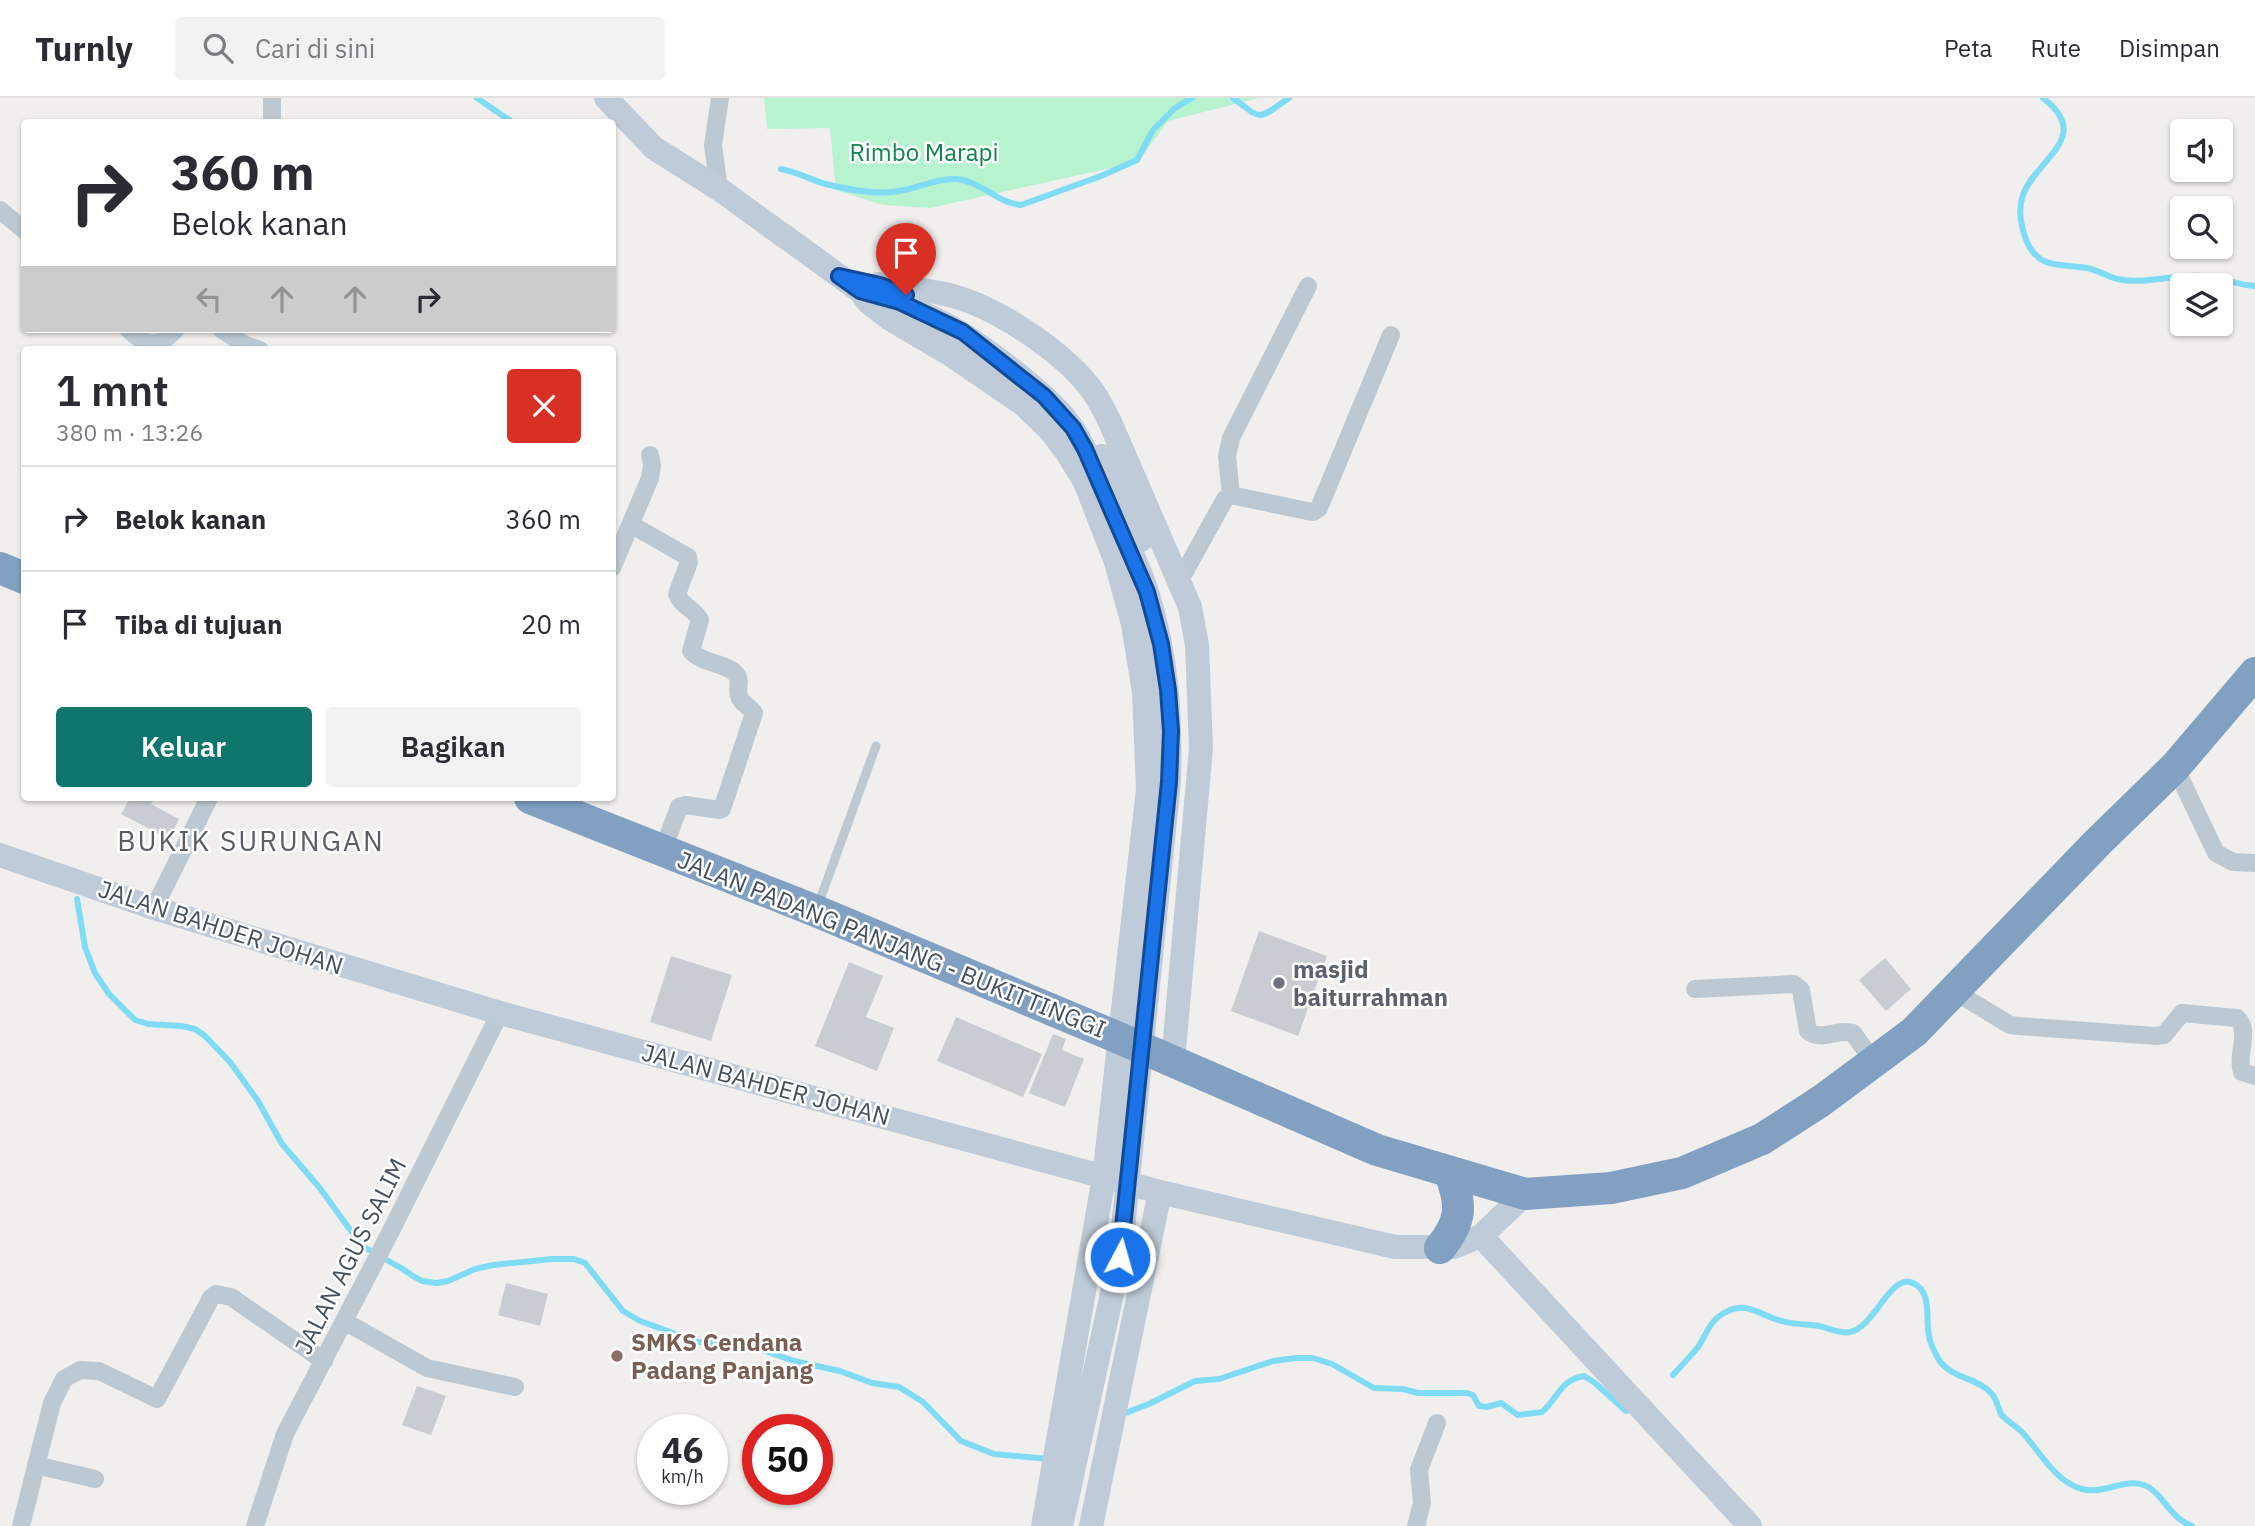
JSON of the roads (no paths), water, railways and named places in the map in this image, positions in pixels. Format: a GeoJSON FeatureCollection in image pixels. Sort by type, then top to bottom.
{"type":"FeatureCollection","features":[{"type":"Feature","properties":{"kind":"highway","name":"JALAN PADANG PANJANG - BUKITTINGGI"},"geometry":{"type":"LineString","coordinates":[[538,801],[816,911],[1377,1150],[1525,1194],[1611,1188],[1682,1173],[1762,1139],[1821,1101],[1914,1032],[2249,690]]}},
{"type":"Feature","properties":{"kind":"highway"},"geometry":{"type":"LineString","coordinates":[[1440,1248],[1457,1223],[1458,1193],[1450,1173]]}},
{"type":"Feature","properties":{"kind":"main road"},"geometry":{"type":"LineString","coordinates":[[606,98],[654,148],[719,189],[839,276],[900,302],[984,332],[1036,373],[1082,419],[1109,469],[1159,583],[1171,624],[1182,686],[1183,782],[1137,1225],[1134,1251],[1075,1496],[1061,1526]]}},
{"type":"Feature","properties":{"kind":"main road"},"geometry":{"type":"LineString","coordinates":[[870,288],[930,290],[982,306],[1012,322],[1074,370],[1094,392],[1110,422],[1190,607],[1198,645],[1201,748],[1173,1061]]}},
{"type":"Feature","properties":{"kind":"main road"},"geometry":{"type":"LineString","coordinates":[[870,288],[869,302],[890,319],[1023,404],[1050,429],[1085,482],[1116,562],[1133,624],[1144,692],[1148,789],[1104,1177],[1043,1526]]}},
{"type":"Feature","properties":{"kind":"main road","name":"JALAN BAHDER JOHAN"},"geometry":{"type":"LineString","coordinates":[[1,858],[154,908],[500,1013],[1160,1192],[1395,1247],[1454,1247],[1480,1236],[1525,1194]]}},
{"type":"Feature","properties":{"kind":"main road"},"geometry":{"type":"LineString","coordinates":[[1091,1526],[1160,1192]]}},
{"type":"Feature","properties":{"kind":"main road"},"geometry":{"type":"LineString","coordinates":[[1480,1236],[1750,1526]]}},
{"type":"Feature","properties":{"kind":"main road"},"geometry":{"type":"LineString","coordinates":[[1074,1526],[1075,1496]]}},
{"type":"Feature","properties":{"kind":"street"},"geometry":{"type":"LineString","coordinates":[[272,98],[272,119]]}},
{"type":"Feature","properties":{"kind":"street"},"geometry":{"type":"LineString","coordinates":[[719,189],[713,145],[720,98]]}},
{"type":"Feature","properties":{"kind":"street"},"geometry":{"type":"LineString","coordinates":[[0,210],[21,228]]}},
{"type":"Feature","properties":{"kind":"street"},"geometry":{"type":"LineString","coordinates":[[1231,495],[1227,456],[1231,438],[1308,286]]}},
{"type":"Feature","properties":{"kind":"street"},"geometry":{"type":"LineString","coordinates":[[132,333],[147,346]]}},
{"type":"Feature","properties":{"kind":"street"},"geometry":{"type":"LineString","coordinates":[[151,346],[166,341],[173,333]]}},
{"type":"Feature","properties":{"kind":"street"},"geometry":{"type":"LineString","coordinates":[[227,333],[248,346]]}},
{"type":"Feature","properties":{"kind":"street"},"geometry":{"type":"LineString","coordinates":[[1180,582],[1225,499],[1231,495],[1313,512],[1319,508],[1391,335]]}},
{"type":"Feature","properties":{"kind":"street"},"geometry":{"type":"LineString","coordinates":[[616,559],[650,478],[650,455]]}},
{"type":"Feature","properties":{"kind":"street"},"geometry":{"type":"LineString","coordinates":[[632,525],[688,557],[689,562],[677,594],[679,600],[698,615],[700,620],[691,651],[696,656],[734,673],[739,679],[738,693],[741,700],[754,713],[722,808],[719,810],[685,805],[679,807],[663,850]]}},
{"type":"Feature","properties":{"kind":"street"},"geometry":{"type":"LineString","coordinates":[[2175,767],[2216,853],[2233,862],[2255,863]]}},
{"type":"Feature","properties":{"kind":"street"},"geometry":{"type":"LineString","coordinates":[[154,908],[208,801]]}},
{"type":"Feature","properties":{"kind":"street"},"geometry":{"type":"LineString","coordinates":[[1695,989],[1794,984],[1801,990],[1808,1031],[1818,1037],[1842,1031],[1853,1033],[1873,1061]]}},
{"type":"Feature","properties":{"kind":"street"},"geometry":{"type":"LineString","coordinates":[[1954,991],[2010,1025],[2019,1026],[2156,1037],[2168,1031],[2176,1017],[2182,1013],[2237,1018],[2243,1028],[2239,1065],[2242,1072],[2255,1076]]}},
{"type":"Feature","properties":{"kind":"street","name":"JALAN AGUS SALIM"},"geometry":{"type":"LineString","coordinates":[[255,1526],[285,1434],[500,1013]]}},
{"type":"Feature","properties":{"kind":"street"},"geometry":{"type":"LineString","coordinates":[[21,1526],[52,1403],[64,1379],[80,1370],[99,1371],[157,1399],[211,1298],[216,1294],[231,1297],[324,1361]]}},
{"type":"Feature","properties":{"kind":"street"},"geometry":{"type":"LineString","coordinates":[[344,1321],[427,1368],[514,1387]]}},
{"type":"Feature","properties":{"kind":"street"},"geometry":{"type":"LineString","coordinates":[[1416,1526],[1423,1503],[1419,1470],[1437,1423]]}},
{"type":"Feature","properties":{"kind":"street"},"geometry":{"type":"LineString","coordinates":[[36,1465],[95,1479]]}},
{"type":"Feature","properties":{"kind":"lane"},"geometry":{"type":"LineString","coordinates":[[816,911],[876,746]]}},
{"type":"Feature","properties":{"kind":"waterway"},"geometry":{"type":"LineString","coordinates":[[477,98],[508,119]]}},
{"type":"Feature","properties":{"kind":"waterway"},"geometry":{"type":"LineString","coordinates":[[781,169],[830,185],[875,192],[900,191],[940,180],[956,179],[1021,205],[1137,160],[1153,130],[1175,108],[1192,98]]}},
{"type":"Feature","properties":{"kind":"waterway"},"geometry":{"type":"LineString","coordinates":[[1233,98],[1260,115],[1271,111],[1289,98]]}},
{"type":"Feature","properties":{"kind":"waterway"},"geometry":{"type":"LineString","coordinates":[[2043,98],[2057,112],[2063,125],[2063,136],[2057,148],[2030,182],[2021,201],[2023,231],[2038,258],[2052,264],[2087,268],[2128,281],[2203,276],[2255,286]]}},
{"type":"Feature","properties":{"kind":"waterway"},"geometry":{"type":"LineString","coordinates":[[77,899],[85,947],[95,973],[109,994],[135,1020],[195,1029],[205,1036],[230,1062],[258,1101],[282,1144],[319,1187],[362,1246],[413,1276],[422,1281],[437,1283],[493,1265],[574,1259],[585,1263],[623,1311],[640,1321],[698,1342],[751,1346],[794,1361],[840,1371],[872,1383],[899,1387],[923,1402],[961,1441],[994,1454],[1049,1459]]}},
{"type":"Feature","properties":{"kind":"waterway"},"geometry":{"type":"LineString","coordinates":[[1673,1375],[1698,1347],[1709,1327],[1727,1311],[1736,1308],[1751,1309],[1787,1322],[1850,1332],[1867,1321],[1897,1286],[1905,1282],[1913,1283],[1919,1287],[1926,1299],[1930,1339],[1939,1360],[1951,1371],[1987,1389],[1994,1396],[2001,1414],[2021,1431],[2064,1480],[2090,1490],[2136,1483],[2144,1485],[2156,1493],[2177,1517],[2192,1526]]}},
{"type":"Feature","properties":{"kind":"waterway"},"geometry":{"type":"LineString","coordinates":[[1123,1414],[1195,1381],[1219,1379],[1273,1361],[1296,1358],[1313,1358],[1332,1364],[1374,1388],[1403,1389],[1418,1393],[1467,1393],[1473,1395],[1479,1406],[1501,1403],[1518,1415],[1542,1412],[1565,1385],[1584,1376],[1626,1411]]}},
{"type":"Feature","properties":{"kind":"place","name":"masjid baiturrahman"},"geometry":{"type":"Point","coordinates":[1279,983]}},
{"type":"Feature","properties":{"kind":"place","name":"SMKS Cendana Padang Panjang"},"geometry":{"type":"Point","coordinates":[617,1356]}},
{"type":"Feature","properties":{"kind":"district","name":"BUKIK SURUNGAN"},"geometry":{"type":"Point","coordinates":[251,840]}},
{"type":"Feature","properties":{"kind":"park label","name":"Rimbo Marapi"},"geometry":{"type":"Point","coordinates":[924,152]}}]}
